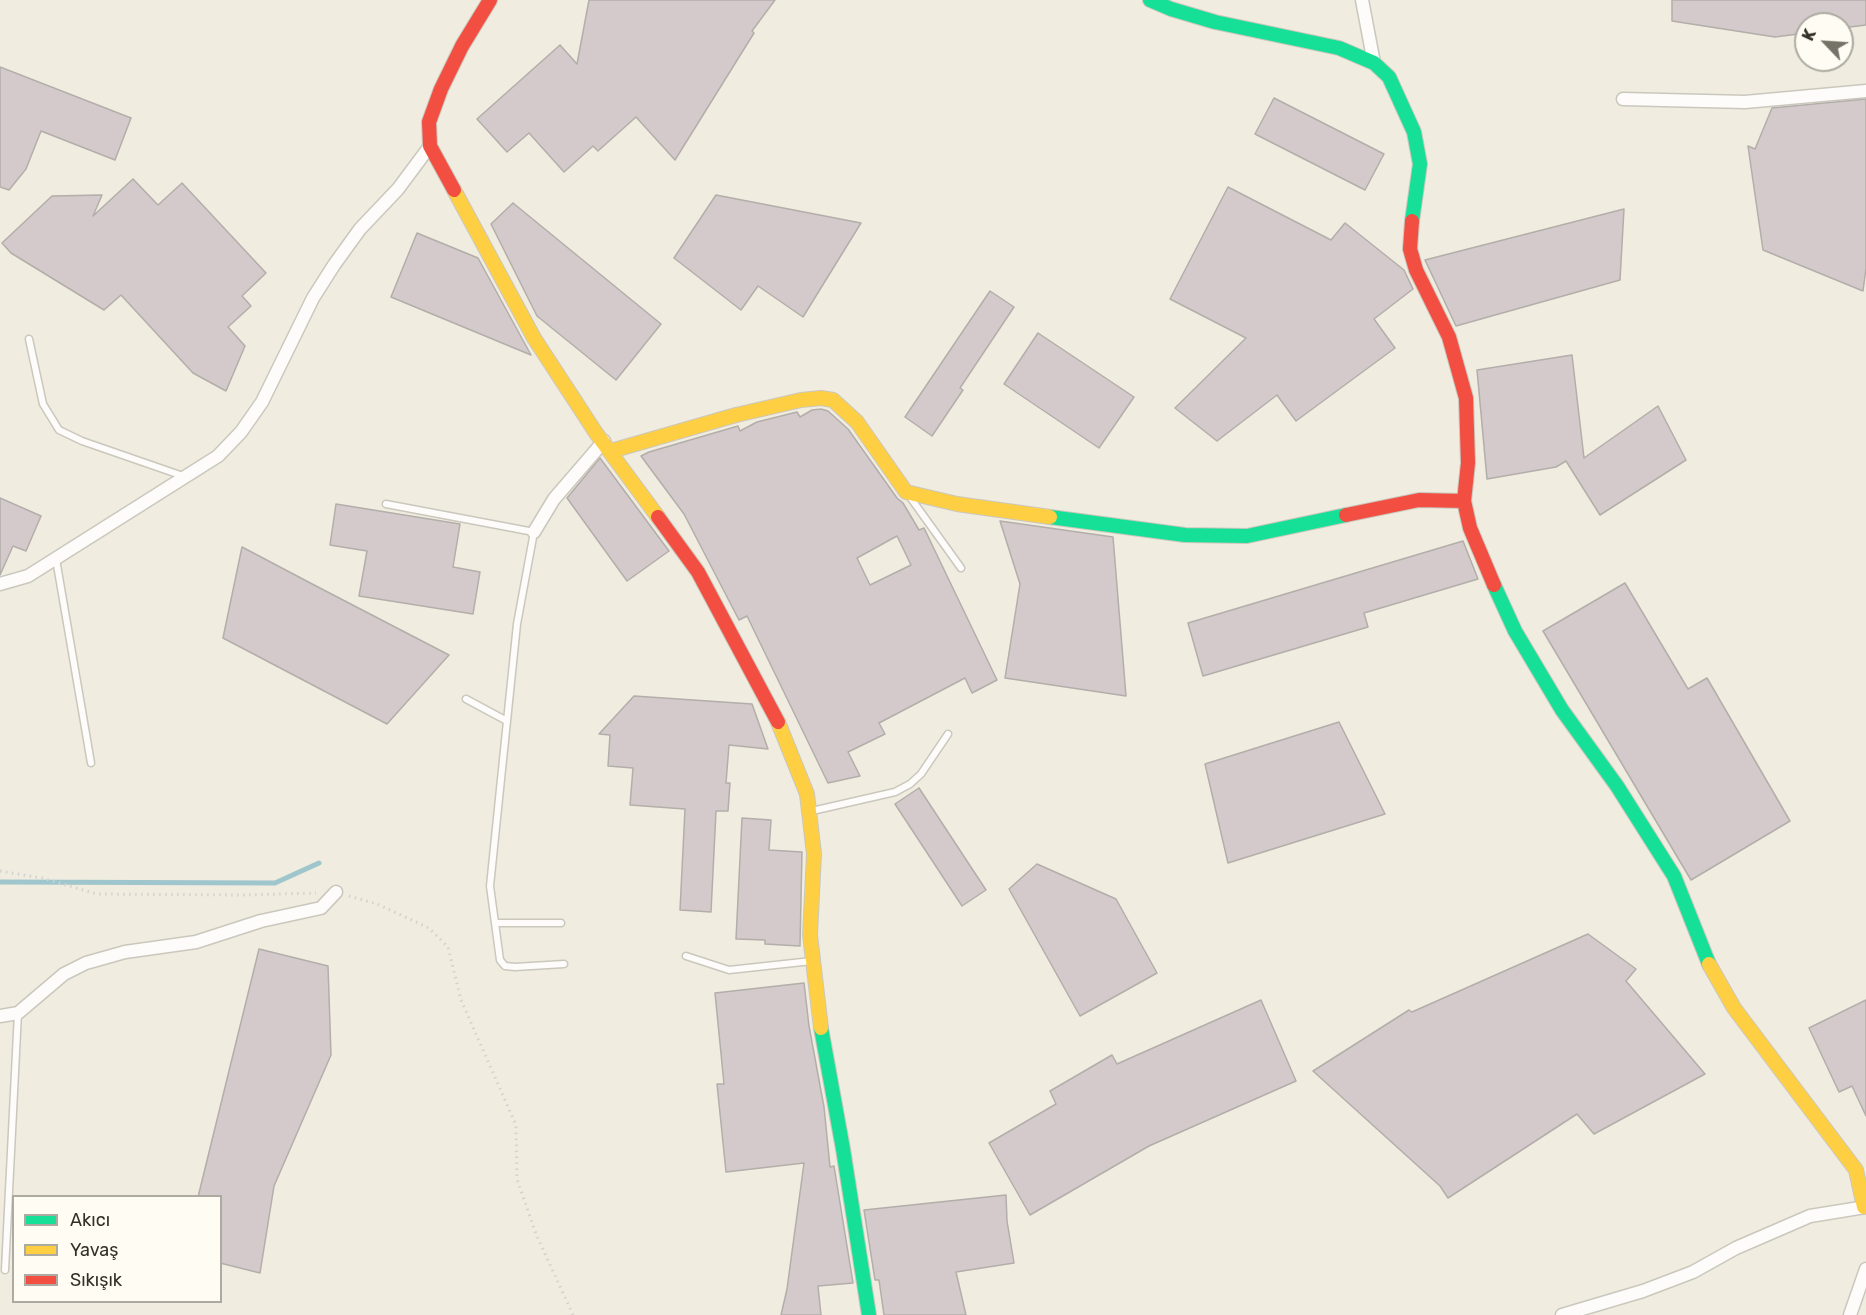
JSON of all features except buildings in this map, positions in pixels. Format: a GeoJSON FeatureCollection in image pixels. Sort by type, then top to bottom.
{"type":"FeatureCollection","features":[{"type":"Feature","properties":{"kind":"street"},"geometry":{"type":"LineString","coordinates":[[490,0],[462,46],[441,89],[429,122],[430,146],[534,338],[607,446],[698,572],[780,726],[807,794],[814,854],[810,935],[820,1024],[843,1149],[869,1315]]}},
{"type":"Feature","properties":{"kind":"street"},"geometry":{"type":"LineString","coordinates":[[1150,0],[1170,9],[1215,22],[1339,48],[1374,63],[1389,77],[1414,132],[1420,164],[1412,212],[1410,249],[1416,270],[1449,337],[1466,398],[1468,463],[1464,501],[1470,528],[1484,564],[1515,630],[1562,710],[1617,786],[1674,876],[1707,960],[1734,1008],[1856,1170],[1865,1207],[1810,1216],[1736,1248],[1693,1272],[1643,1291],[1562,1315]]}},
{"type":"Feature","properties":{"kind":"street"},"geometry":{"type":"LineString","coordinates":[[1362,0],[1374,63]]}},
{"type":"Feature","properties":{"kind":"street"},"geometry":{"type":"LineString","coordinates":[[1623,99],[1744,102],[1866,91]]}},
{"type":"Feature","properties":{"kind":"street"},"geometry":{"type":"LineString","coordinates":[[0,584],[28,576],[187,478],[218,456],[241,432],[262,402],[313,298],[334,265],[360,229],[398,189],[430,146]]}},
{"type":"Feature","properties":{"kind":"street"},"geometry":{"type":"LineString","coordinates":[[534,532],[554,499],[607,446],[801,400],[821,398],[832,400],[857,422],[906,492],[957,504],[1185,535],[1247,536],[1419,500],[1464,501]]}},
{"type":"Feature","properties":{"kind":"street"},"geometry":{"type":"LineString","coordinates":[[0,1016],[18,1013],[64,974],[86,963],[125,952],[196,942],[261,921],[321,908],[336,892]]}},
{"type":"Feature","properties":{"kind":"street"},"geometry":{"type":"LineString","coordinates":[[1850,1315],[1866,1269]]}},
{"type":"Feature","properties":{"kind":"lane"},"geometry":{"type":"LineString","coordinates":[[30,339],[43,404],[59,430],[82,441],[187,478]]}},
{"type":"Feature","properties":{"kind":"lane"},"geometry":{"type":"LineString","coordinates":[[906,492],[961,568]]}},
{"type":"Feature","properties":{"kind":"lane"},"geometry":{"type":"LineString","coordinates":[[386,504],[534,532],[517,624],[490,886],[500,960],[505,966],[564,964]]}},
{"type":"Feature","properties":{"kind":"lane"},"geometry":{"type":"LineString","coordinates":[[56,559],[91,763]]}},
{"type":"Feature","properties":{"kind":"lane"},"geometry":{"type":"LineString","coordinates":[[466,699],[507,722]]}},
{"type":"Feature","properties":{"kind":"lane"},"geometry":{"type":"LineString","coordinates":[[809,812],[895,792],[910,784],[921,774],[948,734]]}},
{"type":"Feature","properties":{"kind":"lane"},"geometry":{"type":"LineString","coordinates":[[495,923],[561,923]]}},
{"type":"Feature","properties":{"kind":"lane"},"geometry":{"type":"LineString","coordinates":[[686,956],[729,970],[813,961]]}},
{"type":"Feature","properties":{"kind":"lane"},"geometry":{"type":"LineString","coordinates":[[5,1270],[18,1013]]}},
{"type":"Feature","properties":{"kind":"path"},"geometry":{"type":"LineString","coordinates":[[0,871],[42,878],[97,894],[245,895],[336,892],[377,904],[429,928],[448,947],[461,1000],[516,1125],[517,1179],[536,1234],[573,1315]]}},
{"type":"Feature","properties":{"kind":"waterway"},"geometry":{"type":"LineString","coordinates":[[0,882],[275,883],[319,863]]}},
{"type":"Feature","properties":{"kind":"traffic: fast"},"geometry":{"type":"LineString","coordinates":[[1150,0],[1215,22],[1339,48],[1374,63],[1389,77],[1414,132],[1420,164],[1412,221]]}},
{"type":"Feature","properties":{"kind":"traffic: fast"},"geometry":{"type":"LineString","coordinates":[[1050,517],[1185,535],[1247,536],[1346,515]]}},
{"type":"Feature","properties":{"kind":"traffic: fast"},"geometry":{"type":"LineString","coordinates":[[1494,585],[1515,631],[1562,710],[1617,786],[1674,876],[1709,964]]}},
{"type":"Feature","properties":{"kind":"traffic: fast"},"geometry":{"type":"LineString","coordinates":[[821,1028],[869,1315]]}},
{"type":"Feature","properties":{"kind":"traffic: slow"},"geometry":{"type":"LineString","coordinates":[[454,190],[534,338],[596,433],[658,517]]}},
{"type":"Feature","properties":{"kind":"traffic: slow"},"geometry":{"type":"LineString","coordinates":[[611,451],[736,415],[801,400],[821,398],[833,400],[857,422],[906,492],[957,504],[1050,517]]}},
{"type":"Feature","properties":{"kind":"traffic: slow"},"geometry":{"type":"LineString","coordinates":[[778,722],[807,794],[814,854],[810,935],[821,1028]]}},
{"type":"Feature","properties":{"kind":"traffic: slow"},"geometry":{"type":"LineString","coordinates":[[1709,964],[1734,1008],[1856,1170],[1864,1207]]}},
{"type":"Feature","properties":{"kind":"traffic: jam"},"geometry":{"type":"LineString","coordinates":[[454,190],[430,146],[429,122],[441,89],[462,46],[490,0]]}},
{"type":"Feature","properties":{"kind":"traffic: jam"},"geometry":{"type":"LineString","coordinates":[[1412,221],[1410,249],[1416,270],[1449,337],[1466,398],[1468,463],[1464,501],[1470,528],[1494,585]]}},
{"type":"Feature","properties":{"kind":"traffic: jam"},"geometry":{"type":"LineString","coordinates":[[1346,515],[1419,500],[1464,501]]}},
{"type":"Feature","properties":{"kind":"traffic: jam"},"geometry":{"type":"LineString","coordinates":[[658,517],[698,572],[778,722]]}}]}
